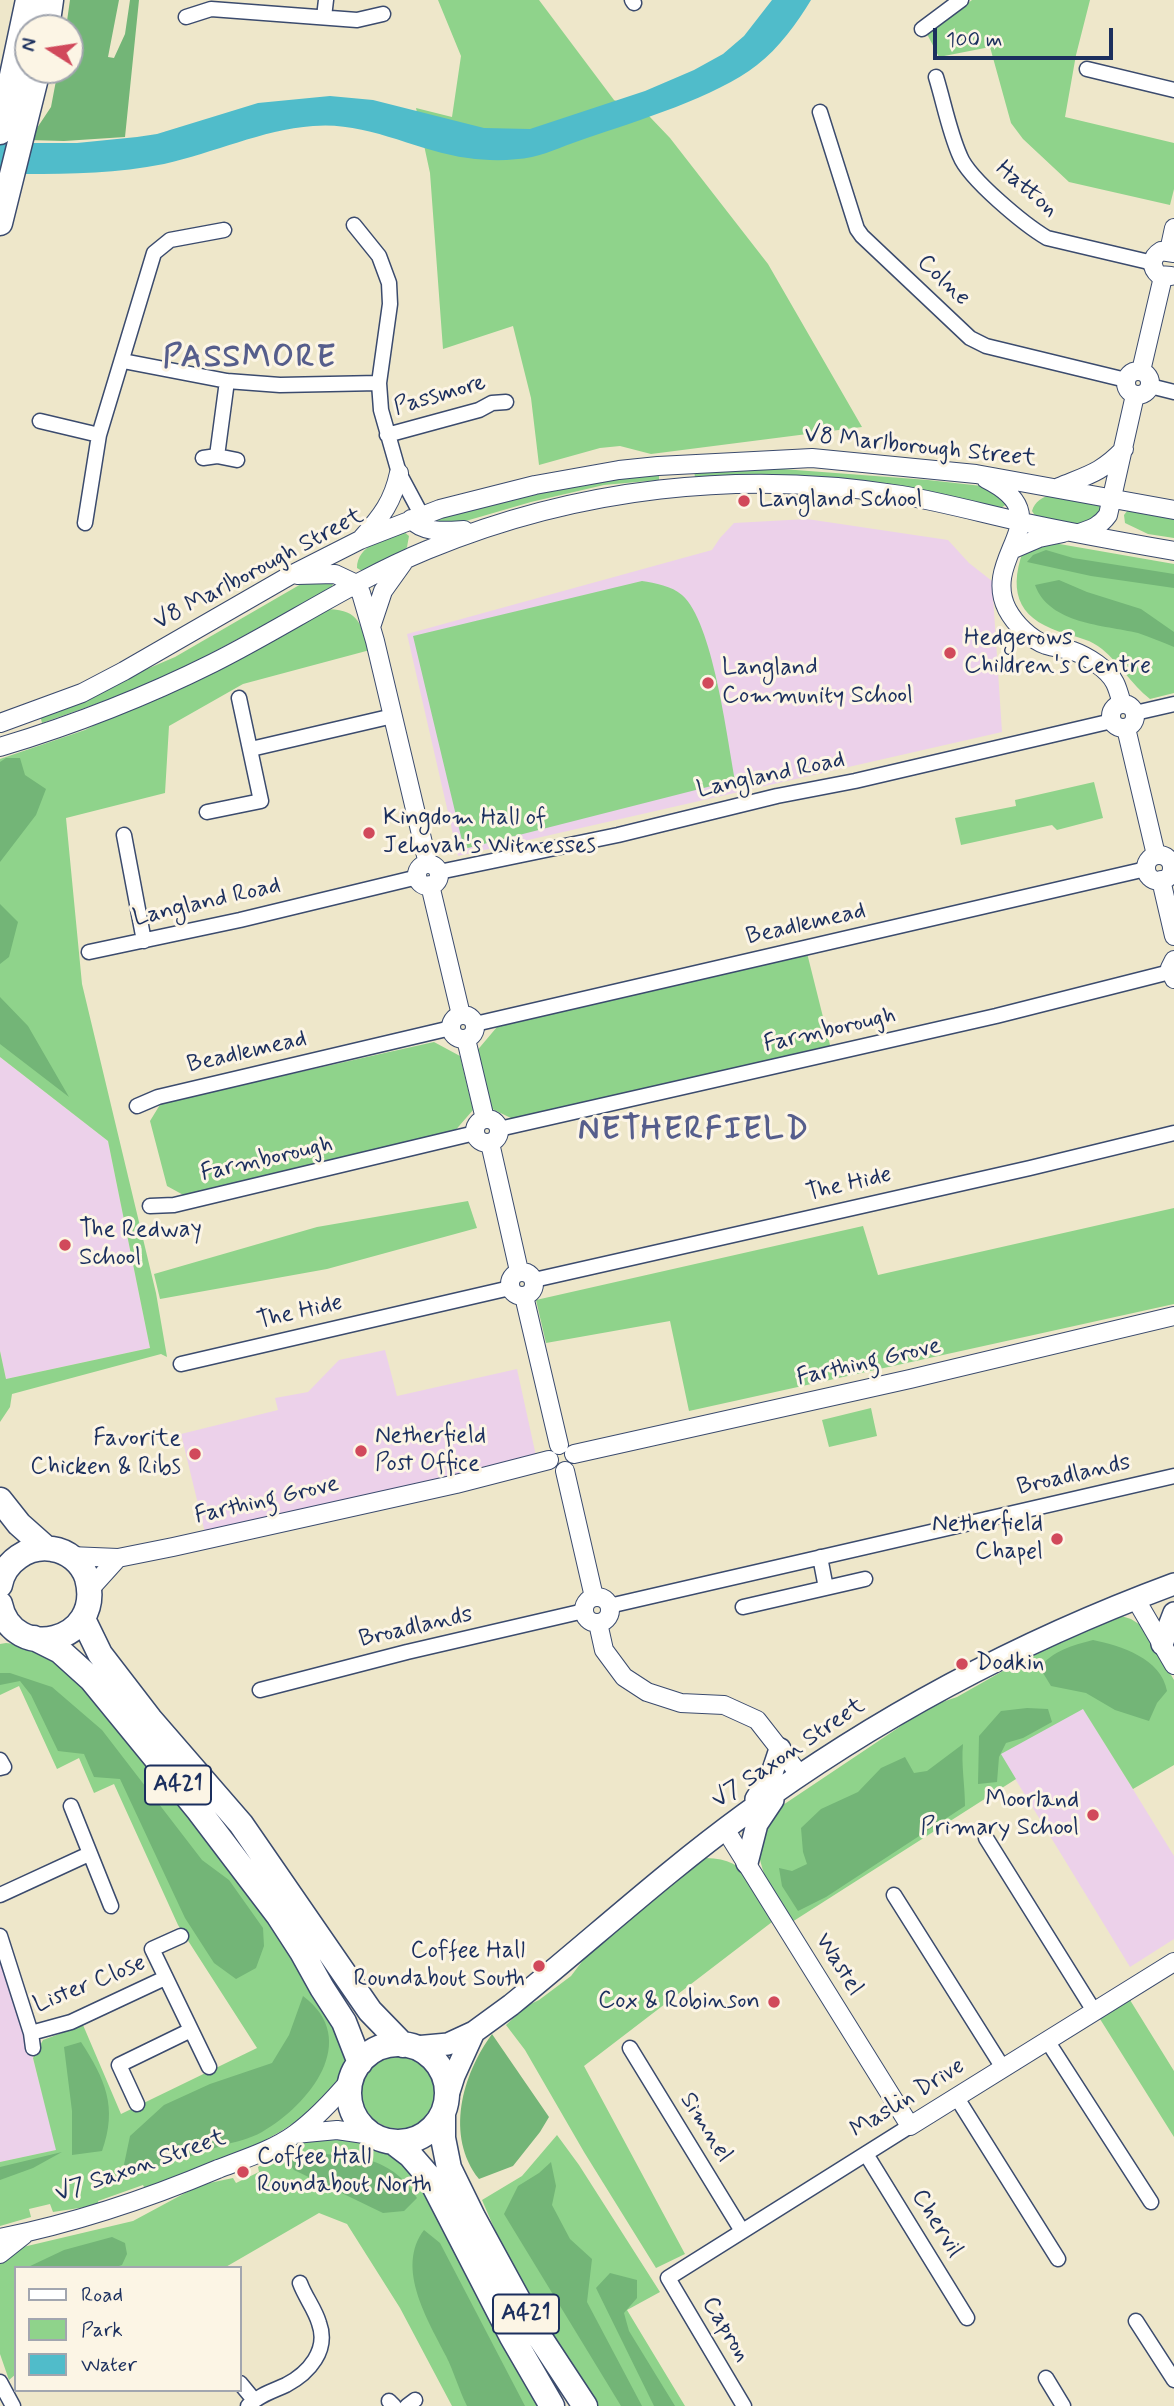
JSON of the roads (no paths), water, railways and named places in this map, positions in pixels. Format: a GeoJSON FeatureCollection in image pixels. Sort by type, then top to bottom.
{"type":"FeatureCollection","features":[{"type":"Feature","properties":{"kind":"highway"},"geometry":{"type":"LineString","coordinates":[[0,223],[19,104],[28,0]]}},
{"type":"Feature","properties":{"kind":"highway"},"geometry":{"type":"LineString","coordinates":[[0,132],[30,84]]}},
{"type":"Feature","properties":{"kind":"highway"},"geometry":{"type":"LineString","coordinates":[[0,1500],[19,1524],[46,1548],[70,1556],[85,1572],[90,1589],[89,1607],[83,1619],[74,1630],[62,1637],[48,1640],[5,1607],[8,1567],[18,1556],[31,1550],[46,1548]]}},
{"type":"Feature","properties":{"kind":"highway","name":"A421"},"geometry":{"type":"LineString","coordinates":[[5,1607],[91,1679],[199,1811],[278,1915],[346,1977],[370,2011],[409,2046],[427,2053],[443,2073],[443,2181],[464,2221],[512,2337],[552,2406]]}},
{"type":"Feature","properties":{"kind":"highway","name":"A421"},"geometry":{"type":"LineString","coordinates":[[83,1619],[100,1654],[150,1719],[242,1824],[311,1946],[322,1988],[344,2022],[356,2070],[349,2090],[350,2103],[361,2126],[410,2155],[430,2178],[443,2181]]}},
{"type":"Feature","properties":{"kind":"highway"},"geometry":{"type":"LineString","coordinates":[[356,2070],[379,2048],[409,2046]]}},
{"type":"Feature","properties":{"kind":"highway"},"geometry":{"type":"LineString","coordinates":[[382,2139],[408,2142],[422,2136],[434,2127],[445,2106]]}},
{"type":"Feature","properties":{"kind":"highway","name":"A421"},"geometry":{"type":"LineString","coordinates":[[464,2221],[584,2406]]}},
{"type":"Feature","properties":{"kind":"main road","name":"V7 Saxon Street"},"geometry":{"type":"LineString","coordinates":[[409,2046],[448,2044],[476,2031],[725,1829],[779,1789],[909,1706],[1044,1636],[1174,1584]]}},
{"type":"Feature","properties":{"kind":"main road"},"geometry":{"type":"LineString","coordinates":[[1162,1644],[1174,1613]]}},
{"type":"Feature","properties":{"kind":"main road"},"geometry":{"type":"LineString","coordinates":[[744,1815],[766,1787],[780,1749]]}},
{"type":"Feature","properties":{"kind":"main road"},"geometry":{"type":"LineString","coordinates":[[747,1863],[757,1824],[779,1789]]}},
{"type":"Feature","properties":{"kind":"main road","name":"V7 Saxon Street"},"geometry":{"type":"LineString","coordinates":[[445,2106],[454,2076],[476,2031]]}},
{"type":"Feature","properties":{"kind":"street"},"geometry":{"type":"LineString","coordinates":[[324,18],[326,0]]}},
{"type":"Feature","properties":{"kind":"street"},"geometry":{"type":"LineString","coordinates":[[922,29],[961,0]]}},
{"type":"Feature","properties":{"kind":"street"},"geometry":{"type":"LineString","coordinates":[[186,17],[211,9],[358,20],[383,14]]}},
{"type":"Feature","properties":{"kind":"street"},"geometry":{"type":"LineString","coordinates":[[1087,69],[1174,90]]}},
{"type":"Feature","properties":{"kind":"street","name":"Hatton"},"geometry":{"type":"LineString","coordinates":[[936,77],[960,157],[968,170],[1033,229],[1047,238],[1163,271]]}},
{"type":"Feature","properties":{"kind":"street","name":"Colne"},"geometry":{"type":"LineString","coordinates":[[820,112],[857,229],[970,338],[985,346],[1174,392]]}},
{"type":"Feature","properties":{"kind":"street","name":"Passmore"},"geometry":{"type":"LineString","coordinates":[[354,225],[379,256],[389,283],[390,304],[379,383],[381,410],[401,477],[419,521]]}},
{"type":"Feature","properties":{"kind":"street"},"geometry":{"type":"LineString","coordinates":[[1008,556],[1039,538],[1074,532],[1102,523],[1108,515],[1163,271],[1158,253],[1172,252],[1174,228]]}},
{"type":"Feature","properties":{"kind":"street"},"geometry":{"type":"LineString","coordinates":[[85,523],[99,435],[154,253],[170,240],[224,230]]}},
{"type":"Feature","properties":{"kind":"street","name":"Passmore"},"geometry":{"type":"LineString","coordinates":[[123,361],[227,381],[280,385],[379,383]]}},
{"type":"Feature","properties":{"kind":"street"},"geometry":{"type":"LineString","coordinates":[[227,381],[210,457],[237,460]]}},
{"type":"Feature","properties":{"kind":"street","name":"Passmore"},"geometry":{"type":"LineString","coordinates":[[387,435],[506,402]]}},
{"type":"Feature","properties":{"kind":"street"},"geometry":{"type":"LineString","coordinates":[[40,421],[99,435]]}},
{"type":"Feature","properties":{"kind":"street"},"geometry":{"type":"LineString","coordinates":[[1124,449],[1095,474],[1055,487],[1016,516],[1004,544],[1008,556],[1002,573],[1002,590],[1014,620],[1038,641],[1075,652],[1092,661],[1115,682],[1124,716],[1153,879],[1169,871],[1174,936]]}},
{"type":"Feature","properties":{"kind":"street","name":"V8 Marlborough Street"},"geometry":{"type":"LineString","coordinates":[[1,722],[82,693],[289,576],[355,542],[419,521],[468,500],[535,485],[658,466],[812,458],[976,474],[1174,510]]}},
{"type":"Feature","properties":{"kind":"street"},"geometry":{"type":"LineString","coordinates":[[976,474],[1009,492],[1016,516]]}},
{"type":"Feature","properties":{"kind":"street"},"geometry":{"type":"LineString","coordinates":[[348,584],[355,542],[386,509],[401,477]]}},
{"type":"Feature","properties":{"kind":"street","name":"V8 Marlborough Street"},"geometry":{"type":"LineString","coordinates":[[5,745],[141,696],[212,664],[348,584],[407,558],[480,530],[580,502],[660,488],[774,484],[860,490],[1016,516],[1074,532],[1174,551]]}},
{"type":"Feature","properties":{"kind":"street"},"geometry":{"type":"LineString","coordinates":[[1113,499],[1114,519],[1122,530],[1150,547]]}},
{"type":"Feature","properties":{"kind":"street"},"geometry":{"type":"LineString","coordinates":[[370,624],[383,591],[407,558],[419,521],[439,530],[480,530]]}},
{"type":"Feature","properties":{"kind":"street"},"geometry":{"type":"LineString","coordinates":[[289,576],[335,573],[348,584],[370,624],[551,1415],[561,1453],[573,1465],[565,1471],[604,1650],[624,1677],[647,1692],[681,1703],[724,1705],[757,1720],[800,1775]]}},
{"type":"Feature","properties":{"kind":"street"},"geometry":{"type":"LineString","coordinates":[[207,812],[261,801],[239,698]]}},
{"type":"Feature","properties":{"kind":"street","name":"Langland Road"},"geometry":{"type":"LineString","coordinates":[[89,952],[618,835],[777,796],[855,781],[1174,704]]}},
{"type":"Feature","properties":{"kind":"street"},"geometry":{"type":"LineString","coordinates":[[251,749],[393,716]]}},
{"type":"Feature","properties":{"kind":"street"},"geometry":{"type":"LineString","coordinates":[[124,835],[144,941]]}},
{"type":"Feature","properties":{"kind":"street","name":"Beadlemead"},"geometry":{"type":"LineString","coordinates":[[137,1107],[158,1097],[463,1027],[1151,862]]}},
{"type":"Feature","properties":{"kind":"street","name":"Farmborough"},"geometry":{"type":"LineString","coordinates":[[150,1206],[174,1205],[487,1131],[969,1023],[1173,971]]}},
{"type":"Feature","properties":{"kind":"street","name":"The Hide"},"geometry":{"type":"LineString","coordinates":[[181,1364],[1174,1133]]}},
{"type":"Feature","properties":{"kind":"street","name":"Farthing Grove"},"geometry":{"type":"LineString","coordinates":[[70,1556],[118,1558],[456,1484],[561,1453],[909,1380],[1174,1316]]}},
{"type":"Feature","properties":{"kind":"street","name":"Broadlands"},"geometry":{"type":"LineString","coordinates":[[260,1690],[407,1652],[1174,1476]]}},
{"type":"Feature","properties":{"kind":"street"},"geometry":{"type":"LineString","coordinates":[[820,1557],[826,1588]]}},
{"type":"Feature","properties":{"kind":"street"},"geometry":{"type":"LineString","coordinates":[[90,1589],[118,1558]]}},
{"type":"Feature","properties":{"kind":"street"},"geometry":{"type":"LineString","coordinates":[[743,1606],[865,1579]]}},
{"type":"Feature","properties":{"kind":"street"},"geometry":{"type":"LineString","coordinates":[[1135,1598],[1174,1665]]}},
{"type":"Feature","properties":{"kind":"street"},"geometry":{"type":"LineString","coordinates":[[0,1760],[4,1767],[0,1768]]}},
{"type":"Feature","properties":{"kind":"street"},"geometry":{"type":"LineString","coordinates":[[71,1806],[111,1906]]}},
{"type":"Feature","properties":{"kind":"street","name":"Wastel"},"geometry":{"type":"LineString","coordinates":[[725,1829],[910,2126]]}},
{"type":"Feature","properties":{"kind":"street"},"geometry":{"type":"LineString","coordinates":[[986,1839],[1094,2011]]}},
{"type":"Feature","properties":{"kind":"street"},"geometry":{"type":"LineString","coordinates":[[0,1895],[89,1854]]}},
{"type":"Feature","properties":{"kind":"street"},"geometry":{"type":"LineString","coordinates":[[894,1895],[1003,2068]]}},
{"type":"Feature","properties":{"kind":"street","name":"Lister Close"},"geometry":{"type":"LineString","coordinates":[[181,1936],[152,1949],[209,2067]]}},
{"type":"Feature","properties":{"kind":"street","name":"Lister Close"},"geometry":{"type":"LineString","coordinates":[[0,1937],[32,2040],[165,1978]]}},
{"type":"Feature","properties":{"kind":"street","name":"Maslin Drive"},"geometry":{"type":"LineString","coordinates":[[668,2278],[1094,2011],[1172,1967]]}},
{"type":"Feature","properties":{"kind":"street"},"geometry":{"type":"LineString","coordinates":[[137,2104],[119,2065],[191,2031]]}},
{"type":"Feature","properties":{"kind":"street"},"geometry":{"type":"LineString","coordinates":[[1048,2042],[1151,2202]]}},
{"type":"Feature","properties":{"kind":"street","name":"Simnel"},"geometry":{"type":"LineString","coordinates":[[630,2048],[742,2231]]}},
{"type":"Feature","properties":{"kind":"street","name":"V7 Saxon Street"},"geometry":{"type":"LineString","coordinates":[[0,2238],[101,2213],[147,2198],[244,2159],[295,2134],[334,2101],[356,2070]]}},
{"type":"Feature","properties":{"kind":"street"},"geometry":{"type":"LineString","coordinates":[[957,2098],[1058,2259]]}},
{"type":"Feature","properties":{"kind":"street","name":"V7 Saxon Street"},"geometry":{"type":"LineString","coordinates":[[295,2134],[337,2130],[382,2139]]}},
{"type":"Feature","properties":{"kind":"street","name":"Chervil"},"geometry":{"type":"LineString","coordinates":[[866,2154],[967,2318]]}},
{"type":"Feature","properties":{"kind":"street"},"geometry":{"type":"LineString","coordinates":[[0,2254],[29,2231]]}},
{"type":"Feature","properties":{"kind":"street","name":"Capron"},"geometry":{"type":"LineString","coordinates":[[668,2278],[744,2406]]}},
{"type":"Feature","properties":{"kind":"street"},"geometry":{"type":"LineString","coordinates":[[242,2387],[251,2403],[306,2373],[317,2358],[322,2341],[320,2323],[300,2283]]}},
{"type":"Feature","properties":{"kind":"street"},"geometry":{"type":"LineString","coordinates":[[1136,2321],[1174,2380]]}},
{"type":"Feature","properties":{"kind":"street"},"geometry":{"type":"LineString","coordinates":[[1046,2378],[1063,2406]]}},
{"type":"Feature","properties":{"kind":"street"},"geometry":{"type":"LineString","coordinates":[[0,2382],[13,2406]]}},
{"type":"Feature","properties":{"kind":"water"},"geometry":{"type":"Polygon","coordinates":[[[772,0],[811,0],[780,43],[740,77],[675,107],[532,157],[500,160],[468,158],[353,128],[313,126],[275,132],[144,168],[82,173],[0,174],[0,143],[77,143],[137,137],[157,134],[258,103],[330,96],[373,100],[484,128],[530,129],[645,91],[694,70],[723,54],[744,36],[772,0]]]}},
{"type":"Feature","properties":{"kind":"place","name":"Langland School"},"geometry":{"type":"Point","coordinates":[744,501]}},
{"type":"Feature","properties":{"kind":"place","name":"Hedgerows Children's Centre"},"geometry":{"type":"Point","coordinates":[950,653]}},
{"type":"Feature","properties":{"kind":"place","name":"Langland Community School"},"geometry":{"type":"Point","coordinates":[708,683]}},
{"type":"Feature","properties":{"kind":"place","name":"Kingdom Hall of Jehovah's Witnesses"},"geometry":{"type":"Point","coordinates":[369,833]}},
{"type":"Feature","properties":{"kind":"place","name":"The Redway School"},"geometry":{"type":"Point","coordinates":[65,1245]}},
{"type":"Feature","properties":{"kind":"place","name":"Netherfield Post Office"},"geometry":{"type":"Point","coordinates":[361,1451]}},
{"type":"Feature","properties":{"kind":"place","name":"Favorite Chicken & Ribs"},"geometry":{"type":"Point","coordinates":[195,1454]}},
{"type":"Feature","properties":{"kind":"place","name":"Netherfield Chapel"},"geometry":{"type":"Point","coordinates":[1057,1539]}},
{"type":"Feature","properties":{"kind":"place","name":"Dodkin"},"geometry":{"type":"Point","coordinates":[962,1664]}},
{"type":"Feature","properties":{"kind":"place","name":"Moorland Primary School"},"geometry":{"type":"Point","coordinates":[1093,1815]}},
{"type":"Feature","properties":{"kind":"place","name":"Coffee Hall Roundabout South"},"geometry":{"type":"Point","coordinates":[539,1966]}},
{"type":"Feature","properties":{"kind":"place","name":"Cox & Robinson"},"geometry":{"type":"Point","coordinates":[774,2002]}},
{"type":"Feature","properties":{"kind":"place","name":"Coffee Hall Roundabout North"},"geometry":{"type":"Point","coordinates":[243,2172]}},
{"type":"Feature","properties":{"kind":"district","name":"PASSMORE"},"geometry":{"type":"Point","coordinates":[250,359]}},
{"type":"Feature","properties":{"kind":"district","name":"NETHERFIELD"},"geometry":{"type":"Point","coordinates":[694,1131]}}]}
